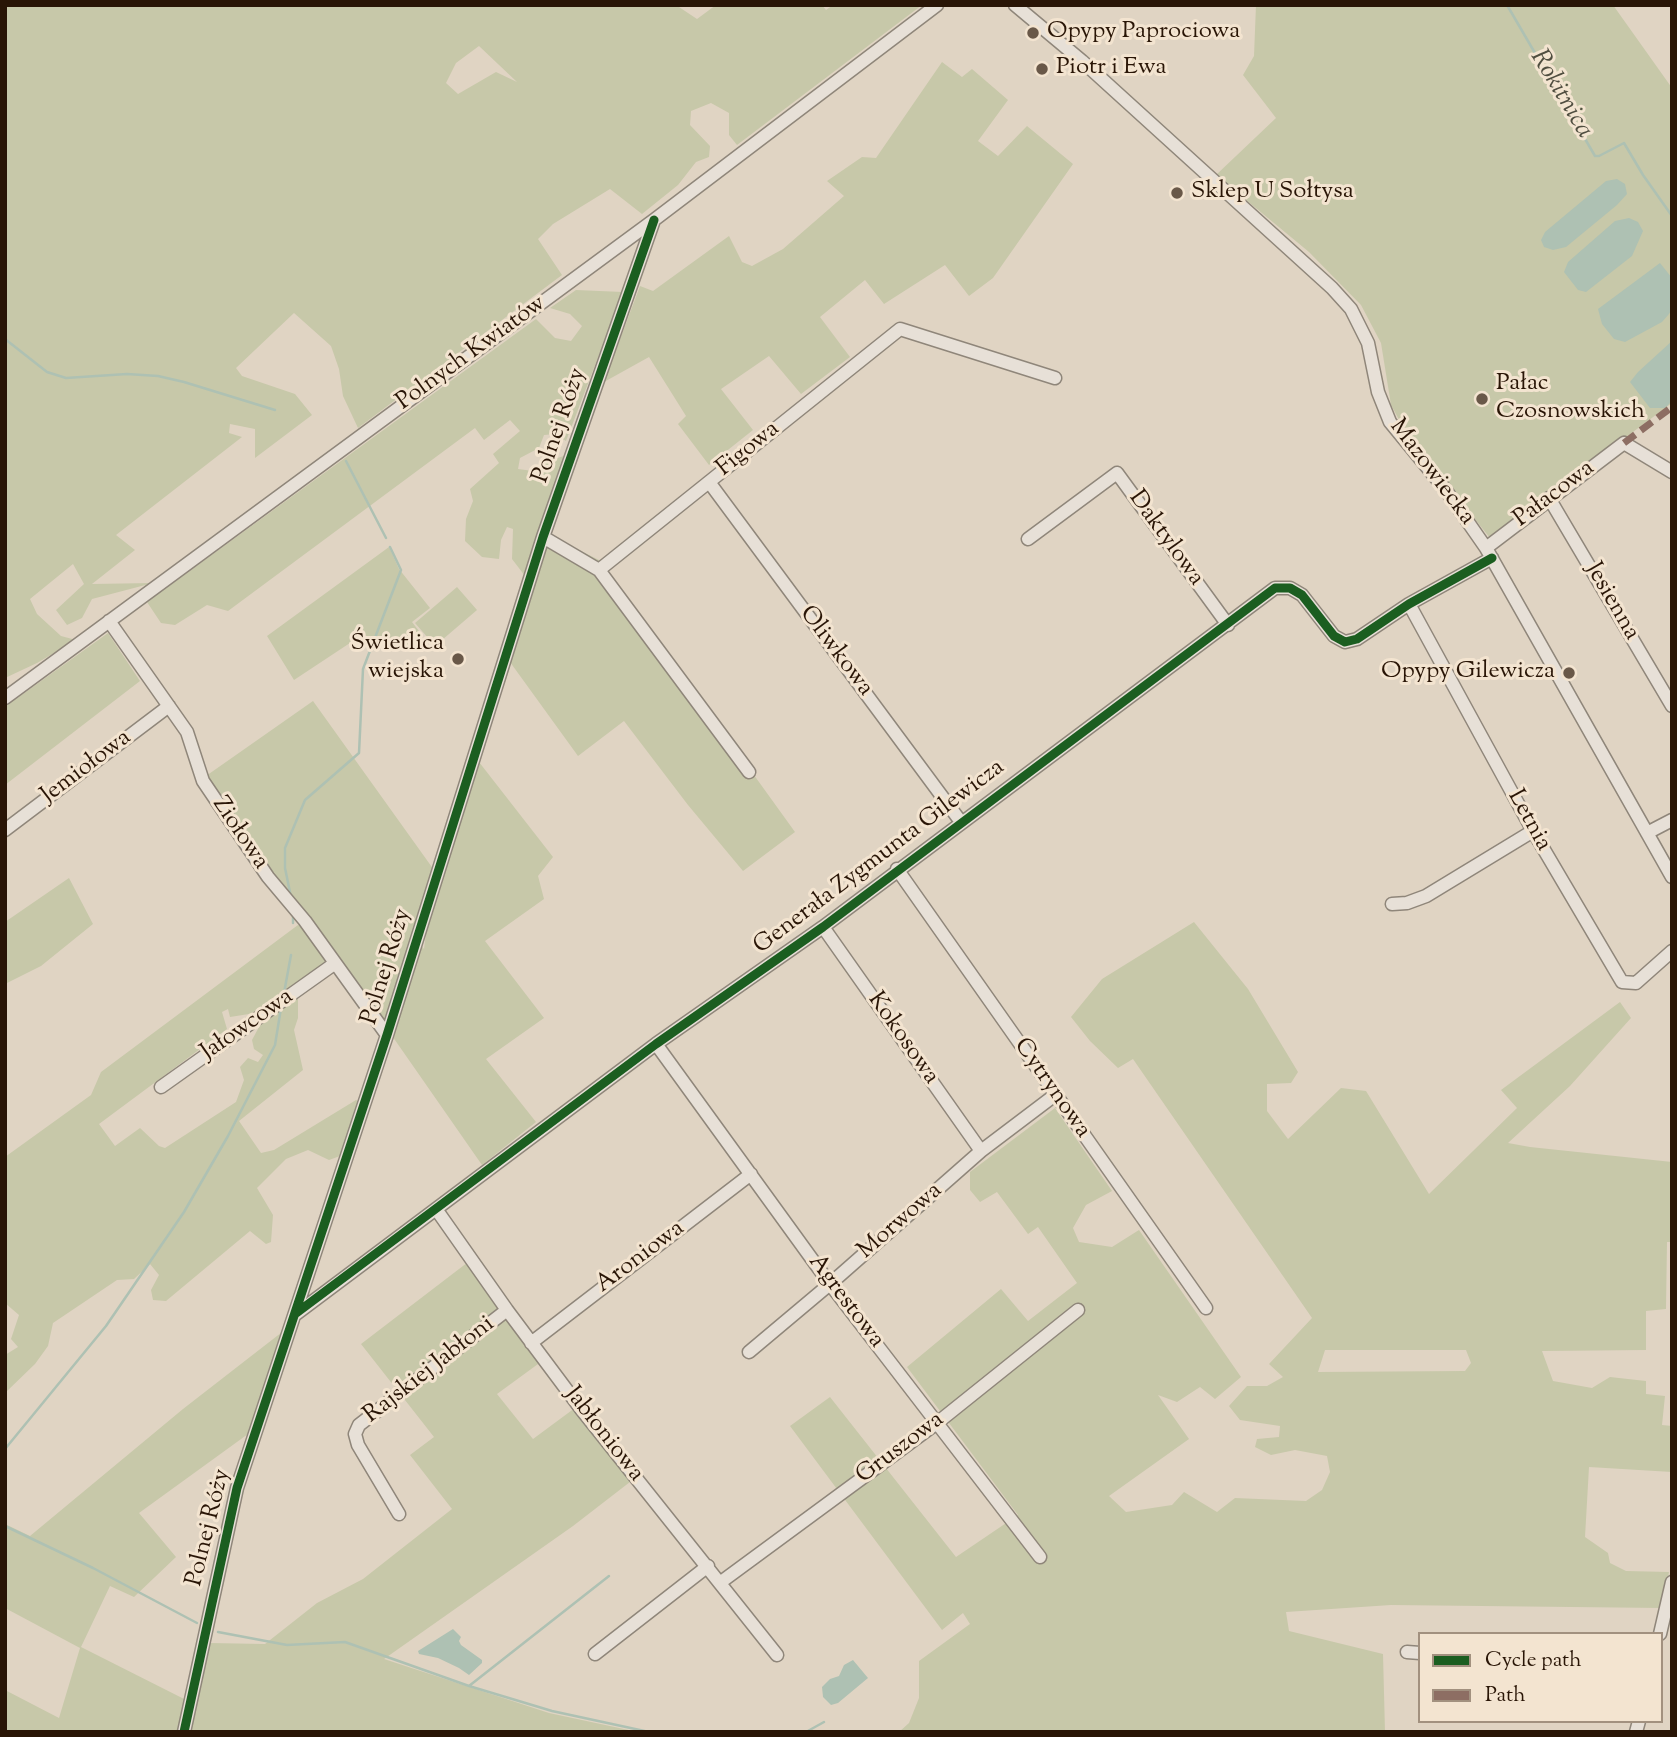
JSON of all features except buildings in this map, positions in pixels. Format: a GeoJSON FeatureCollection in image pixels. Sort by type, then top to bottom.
{"type":"FeatureCollection","features":[{"type":"Feature","properties":{"kind":"street","name":"Polnych Kwiatów"},"geometry":{"type":"LineString","coordinates":[[5,698],[654,220],[937,5]]}},
{"type":"Feature","properties":{"kind":"street","name":"Mazowiecka"},"geometry":{"type":"LineString","coordinates":[[1015,5],[1082,61],[1345,300],[1363,329],[1381,404],[1390,422],[1451,497],[1489,553],[1672,877]]}},
{"type":"Feature","properties":{"kind":"street","name":"Polnej Róży"},"geometry":{"type":"LineString","coordinates":[[184,1732],[237,1488],[387,1035],[543,537],[654,220]]}},
{"type":"Feature","properties":{"kind":"street","name":"Figowa"},"geometry":{"type":"LineString","coordinates":[[599,570],[900,329],[1055,378]]}},
{"type":"Feature","properties":{"kind":"street","name":"Pałacowa"},"geometry":{"type":"LineString","coordinates":[[1489,553],[1549,498],[1624,443],[1672,472]]}},
{"type":"Feature","properties":{"kind":"street","name":"Daktylowa"},"geometry":{"type":"LineString","coordinates":[[1028,539],[1117,473],[1228,625]]}},
{"type":"Feature","properties":{"kind":"street","name":"Oliwkowa"},"geometry":{"type":"LineString","coordinates":[[709,482],[961,822]]}},
{"type":"Feature","properties":{"kind":"street","name":"Jesienna"},"geometry":{"type":"LineString","coordinates":[[1549,498],[1672,706]]}},
{"type":"Feature","properties":{"kind":"street"},"geometry":{"type":"LineString","coordinates":[[543,537],[599,570],[749,772]]}},
{"type":"Feature","properties":{"kind":"street","name":"Generała Zygmunta Gilewicza"},"geometry":{"type":"LineString","coordinates":[[295,1314],[656,1044],[823,927],[1275,588],[1290,587],[1302,595],[1334,636],[1345,642],[1357,639],[1489,553]]}},
{"type":"Feature","properties":{"kind":"street","name":"Letnia"},"geometry":{"type":"LineString","coordinates":[[1409,604],[1533,831],[1622,982],[1636,982],[1672,951]]}},
{"type":"Feature","properties":{"kind":"street","name":"Ziołowa"},"geometry":{"type":"LineString","coordinates":[[109,621],[187,732],[203,781],[268,877],[305,920],[387,1035]]}},
{"type":"Feature","properties":{"kind":"street","name":"Jemiołowa"},"geometry":{"type":"LineString","coordinates":[[5,830],[169,706]]}},
{"type":"Feature","properties":{"kind":"street"},"geometry":{"type":"LineString","coordinates":[[1647,833],[1672,820]]}},
{"type":"Feature","properties":{"kind":"street"},"geometry":{"type":"LineString","coordinates":[[1392,904],[1407,903],[1426,895],[1533,831]]}},
{"type":"Feature","properties":{"kind":"street","name":"Cytrynowa"},"geometry":{"type":"LineString","coordinates":[[897,869],[1206,1308]]}},
{"type":"Feature","properties":{"kind":"street","name":"Kokosowa"},"geometry":{"type":"LineString","coordinates":[[823,927],[981,1151]]}},
{"type":"Feature","properties":{"kind":"street","name":"Jałowcowa"},"geometry":{"type":"LineString","coordinates":[[161,1087],[334,964]]}},
{"type":"Feature","properties":{"kind":"street","name":"Agrestowa"},"geometry":{"type":"LineString","coordinates":[[656,1044],[830,1284],[1040,1557]]}},
{"type":"Feature","properties":{"kind":"street","name":"Morwowa"},"geometry":{"type":"LineString","coordinates":[[749,1352],[981,1151],[1055,1095]]}},
{"type":"Feature","properties":{"kind":"street","name":"Aroniowa"},"geometry":{"type":"LineString","coordinates":[[531,1343],[751,1174]]}},
{"type":"Feature","properties":{"kind":"street","name":"Jabłoniowa"},"geometry":{"type":"LineString","coordinates":[[436,1209],[580,1409],[778,1655]]}},
{"type":"Feature","properties":{"kind":"street","name":"Rajskiej Jabłoni"},"geometry":{"type":"LineString","coordinates":[[399,1514],[358,1445],[355,1434],[359,1425],[507,1310]]}},
{"type":"Feature","properties":{"kind":"street","name":"Gruszowa"},"geometry":{"type":"LineString","coordinates":[[720,1582],[937,1423],[1078,1310]]}},
{"type":"Feature","properties":{"kind":"street"},"geometry":{"type":"LineString","coordinates":[[595,1654],[708,1566]]}},
{"type":"Feature","properties":{"kind":"street"},"geometry":{"type":"LineString","coordinates":[[1660,1632],[1672,1582]]}},
{"type":"Feature","properties":{"kind":"shaded area"},"geometry":{"type":"Polygon","coordinates":[[[5,5],[676,5],[697,19],[716,5],[822,5],[826,10],[833,5],[922,5],[737,145],[729,135],[729,113],[711,103],[691,111],[690,125],[710,146],[709,157],[696,162],[678,185],[642,214],[610,189],[553,224],[538,239],[562,275],[358,428],[343,396],[339,369],[331,346],[294,313],[236,368],[242,376],[295,394],[312,415],[255,458],[255,429],[230,424],[229,433],[242,437],[116,535],[135,550],[92,584],[153,583],[92,599],[82,618],[67,625],[56,610],[84,584],[73,564],[30,599],[37,614],[61,636],[76,640],[5,678],[5,5]],[[479,46],[456,63],[446,83],[458,94],[496,72],[517,82],[479,46]]]}},
{"type":"Feature","properties":{"kind":"shaded area"},"geometry":{"type":"Polygon","coordinates":[[[1256,5],[1613,5],[1672,88],[1672,403],[1490,538],[1407,434],[1391,405],[1381,343],[1361,305],[1309,252],[1216,175],[1276,118],[1243,75],[1254,56],[1256,5]]]}},
{"type":"Feature","properties":{"kind":"shaded area"},"geometry":{"type":"Polygon","coordinates":[[[942,62],[962,77],[972,69],[1008,100],[978,141],[998,156],[1027,126],[1073,164],[993,278],[969,296],[945,265],[884,304],[865,280],[820,317],[850,357],[801,394],[769,356],[721,389],[753,430],[709,465],[678,424],[686,416],[649,357],[604,382],[640,286],[653,291],[729,236],[742,262],[752,266],[783,249],[844,196],[827,181],[862,157],[876,158],[942,62]]]}},
{"type":"Feature","properties":{"kind":"shaded area"},"geometry":{"type":"Polygon","coordinates":[[[1617,179],[1625,184],[1627,194],[1617,205],[1566,247],[1553,250],[1544,247],[1541,240],[1545,232],[1606,181],[1617,179]]]}},
{"type":"Feature","properties":{"kind":"shaded area"},"geometry":{"type":"Polygon","coordinates":[[[1629,218],[1638,222],[1643,231],[1632,256],[1586,292],[1578,290],[1564,272],[1568,262],[1615,221],[1629,218]]]}},
{"type":"Feature","properties":{"kind":"shaded area"},"geometry":{"type":"Polygon","coordinates":[[[1660,263],[1672,278],[1672,309],[1669,314],[1662,322],[1625,342],[1614,339],[1602,324],[1598,309],[1660,263]]]}},
{"type":"Feature","properties":{"kind":"shaded area"},"geometry":{"type":"Polygon","coordinates":[[[576,290],[623,292],[566,441],[555,434],[544,435],[539,448],[520,458],[518,469],[533,471],[547,461],[564,456],[525,576],[512,559],[513,529],[507,527],[501,540],[499,559],[482,557],[465,541],[466,519],[473,501],[470,489],[499,463],[493,454],[520,431],[510,420],[484,440],[475,428],[228,611],[207,605],[175,625],[161,623],[147,602],[536,319],[555,338],[571,341],[582,326],[570,314],[550,308],[576,290]]]}},
{"type":"Feature","properties":{"kind":"shaded area"},"geometry":{"type":"Polygon","coordinates":[[[1672,341],[1672,401],[1665,408],[1650,408],[1630,382],[1672,341]]]}},
{"type":"Feature","properties":{"kind":"shaded area"},"geometry":{"type":"Polygon","coordinates":[[[557,539],[599,560],[795,832],[743,871],[624,721],[578,756],[510,662],[546,548],[557,539]]]}},
{"type":"Feature","properties":{"kind":"shaded area"},"geometry":{"type":"Polygon","coordinates":[[[389,547],[399,569],[430,608],[412,622],[422,635],[400,650],[385,643],[356,639],[294,680],[267,636],[389,547]]]}},
{"type":"Feature","properties":{"kind":"shaded area"},"geometry":{"type":"Polygon","coordinates":[[[457,587],[477,610],[435,646],[415,623],[457,587]]]}},
{"type":"Feature","properties":{"kind":"shaded area"},"geometry":{"type":"Polygon","coordinates":[[[108,633],[140,681],[5,785],[5,690],[16,699],[108,633]]]}},
{"type":"Feature","properties":{"kind":"shaded area"},"geometry":{"type":"Polygon","coordinates":[[[313,701],[434,870],[414,936],[424,949],[426,933],[479,762],[553,857],[538,876],[544,899],[485,941],[544,1018],[486,1059],[536,1122],[482,1165],[310,918],[273,877],[206,776],[313,701]]]}},
{"type":"Feature","properties":{"kind":"shaded area"},"geometry":{"type":"Polygon","coordinates":[[[69,878],[93,924],[41,966],[5,984],[5,922],[69,878]]]}},
{"type":"Feature","properties":{"kind":"shaded area"},"geometry":{"type":"Polygon","coordinates":[[[302,922],[329,963],[298,984],[298,1018],[294,1030],[303,1070],[239,1121],[261,1153],[274,1150],[356,1100],[361,1103],[340,1156],[329,1160],[308,1150],[286,1159],[257,1188],[273,1215],[271,1242],[266,1244],[250,1231],[166,1301],[153,1300],[151,1290],[159,1275],[150,1264],[134,1279],[117,1280],[53,1323],[48,1346],[35,1364],[5,1393],[5,1355],[18,1347],[11,1339],[19,1315],[5,1303],[5,1157],[91,1095],[101,1072],[302,922]],[[228,1009],[222,1012],[227,1029],[99,1124],[115,1146],[140,1128],[159,1146],[165,1148],[236,1102],[244,1080],[240,1067],[248,1058],[258,1062],[263,1055],[254,1049],[252,1040],[259,1027],[249,1014],[230,1017],[228,1009]]]}},
{"type":"Feature","properties":{"kind":"shaded area"},"geometry":{"type":"Polygon","coordinates":[[[1194,922],[1248,989],[1298,1072],[1291,1083],[1267,1084],[1267,1111],[1288,1139],[1341,1088],[1366,1091],[1429,1194],[1517,1108],[1501,1090],[1620,1002],[1631,1018],[1570,1086],[1508,1143],[1672,1162],[1672,1242],[1667,1242],[1666,1309],[1646,1311],[1646,1350],[1542,1351],[1553,1381],[1592,1388],[1610,1377],[1646,1381],[1646,1394],[1665,1396],[1662,1425],[1672,1426],[1672,1472],[1589,1467],[1585,1537],[1608,1553],[1610,1563],[1626,1571],[1669,1572],[1662,1608],[1391,1605],[1286,1612],[1289,1631],[1383,1654],[1385,1732],[899,1732],[909,1723],[919,1698],[919,1661],[970,1624],[963,1613],[942,1630],[790,1426],[830,1397],[956,1557],[1018,1515],[907,1367],[1001,1289],[1028,1321],[1077,1283],[1038,1227],[1028,1234],[997,1192],[980,1202],[970,1190],[970,1172],[1055,1108],[1112,1191],[1086,1205],[1073,1228],[1079,1242],[1112,1247],[1139,1230],[1241,1377],[1215,1399],[1200,1387],[1177,1402],[1158,1395],[1189,1439],[1109,1496],[1126,1512],[1172,1505],[1184,1492],[1217,1512],[1235,1498],[1306,1501],[1322,1490],[1330,1472],[1327,1456],[1295,1450],[1271,1455],[1255,1447],[1257,1439],[1279,1437],[1280,1426],[1240,1420],[1229,1406],[1247,1386],[1267,1386],[1283,1377],[1269,1364],[1312,1318],[1133,1059],[1118,1068],[1090,1041],[1071,1017],[1102,979],[1194,922]],[[1325,1350],[1318,1372],[1465,1371],[1471,1363],[1466,1350],[1325,1350]]]}},
{"type":"Feature","properties":{"kind":"shaded area"},"geometry":{"type":"Polygon","coordinates":[[[476,1256],[549,1356],[497,1394],[533,1439],[583,1402],[639,1475],[573,1526],[384,1659],[549,1713],[638,1732],[5,1732],[5,1690],[59,1718],[80,1648],[5,1608],[5,1524],[30,1536],[183,1409],[286,1329],[248,1434],[139,1513],[176,1557],[134,1597],[110,1586],[81,1647],[196,1705],[209,1643],[265,1644],[317,1603],[363,1579],[452,1509],[410,1455],[434,1437],[361,1344],[476,1256]]]}},
{"type":"Feature","properties":{"kind":"shaded area"},"geometry":{"type":"Polygon","coordinates":[[[453,1629],[461,1637],[461,1645],[482,1660],[469,1675],[438,1658],[419,1654],[418,1651],[453,1629]]]}},
{"type":"Feature","properties":{"kind":"shaded area"},"geometry":{"type":"Polygon","coordinates":[[[853,1660],[868,1678],[838,1703],[831,1705],[823,1697],[822,1687],[830,1679],[839,1676],[844,1665],[853,1660]]]}},
{"type":"Feature","properties":{"kind":"waterway","name":"Rokitnica"},"geometry":{"type":"LineString","coordinates":[[1507,5],[1595,156],[1624,143],[1672,216]]}},
{"type":"Feature","properties":{"kind":"waterway"},"geometry":{"type":"LineString","coordinates":[[5,339],[47,372],[66,378],[127,374],[158,376],[275,410]]}},
{"type":"Feature","properties":{"kind":"waterway"},"geometry":{"type":"LineString","coordinates":[[346,461],[386,538]]}},
{"type":"Feature","properties":{"kind":"waterway"},"geometry":{"type":"LineString","coordinates":[[291,897],[285,868],[285,848],[305,800],[359,753],[363,669],[401,570],[390,547]]}},
{"type":"Feature","properties":{"kind":"waterway"},"geometry":{"type":"LineString","coordinates":[[293,915],[293,923]]}},
{"type":"Feature","properties":{"kind":"waterway"},"geometry":{"type":"LineString","coordinates":[[284,993],[291,955]]}},
{"type":"Feature","properties":{"kind":"waterway"},"geometry":{"type":"LineString","coordinates":[[5,1449],[106,1326],[184,1212],[228,1136],[275,1045],[281,1008]]}},
{"type":"Feature","properties":{"kind":"waterway"},"geometry":{"type":"LineString","coordinates":[[5,1526],[93,1568],[197,1623]]}},
{"type":"Feature","properties":{"kind":"waterway"},"geometry":{"type":"LineString","coordinates":[[469,1686],[609,1576]]}},
{"type":"Feature","properties":{"kind":"waterway"},"geometry":{"type":"LineString","coordinates":[[218,1632],[287,1645],[345,1642],[469,1686],[552,1711],[649,1732]]}},
{"type":"Feature","properties":{"kind":"waterway"},"geometry":{"type":"LineString","coordinates":[[806,1732],[824,1722]]}},
{"type":"Feature","properties":{"kind":"marked path"},"geometry":{"type":"LineString","coordinates":[[1624,443],[1672,407]]}},
{"type":"Feature","properties":{"kind":"cycle path"},"geometry":{"type":"LineString","coordinates":[[184,1732],[237,1488],[387,1035],[543,537],[654,220]]}},
{"type":"Feature","properties":{"kind":"cycle path"},"geometry":{"type":"LineString","coordinates":[[295,1314],[656,1044],[823,927],[1275,588],[1290,588],[1302,595],[1334,636],[1345,642],[1357,639],[1409,604],[1492,558]]}},
{"type":"Feature","properties":{"kind":"place","name":"Opypy Paprociowa"},"geometry":{"type":"Point","coordinates":[1033,33]}},
{"type":"Feature","properties":{"kind":"place","name":"Piotr i Ewa"},"geometry":{"type":"Point","coordinates":[1042,69]}},
{"type":"Feature","properties":{"kind":"place","name":"Sklep U Sołtysa"},"geometry":{"type":"Point","coordinates":[1177,193]}},
{"type":"Feature","properties":{"kind":"place","name":"Pałac Czosnowskich"},"geometry":{"type":"Point","coordinates":[1482,399]}},
{"type":"Feature","properties":{"kind":"place","name":"Świetlica wiejska"},"geometry":{"type":"Point","coordinates":[458,659]}},
{"type":"Feature","properties":{"kind":"place","name":"Opypy Gilewicza"},"geometry":{"type":"Point","coordinates":[1569,673]}}]}
